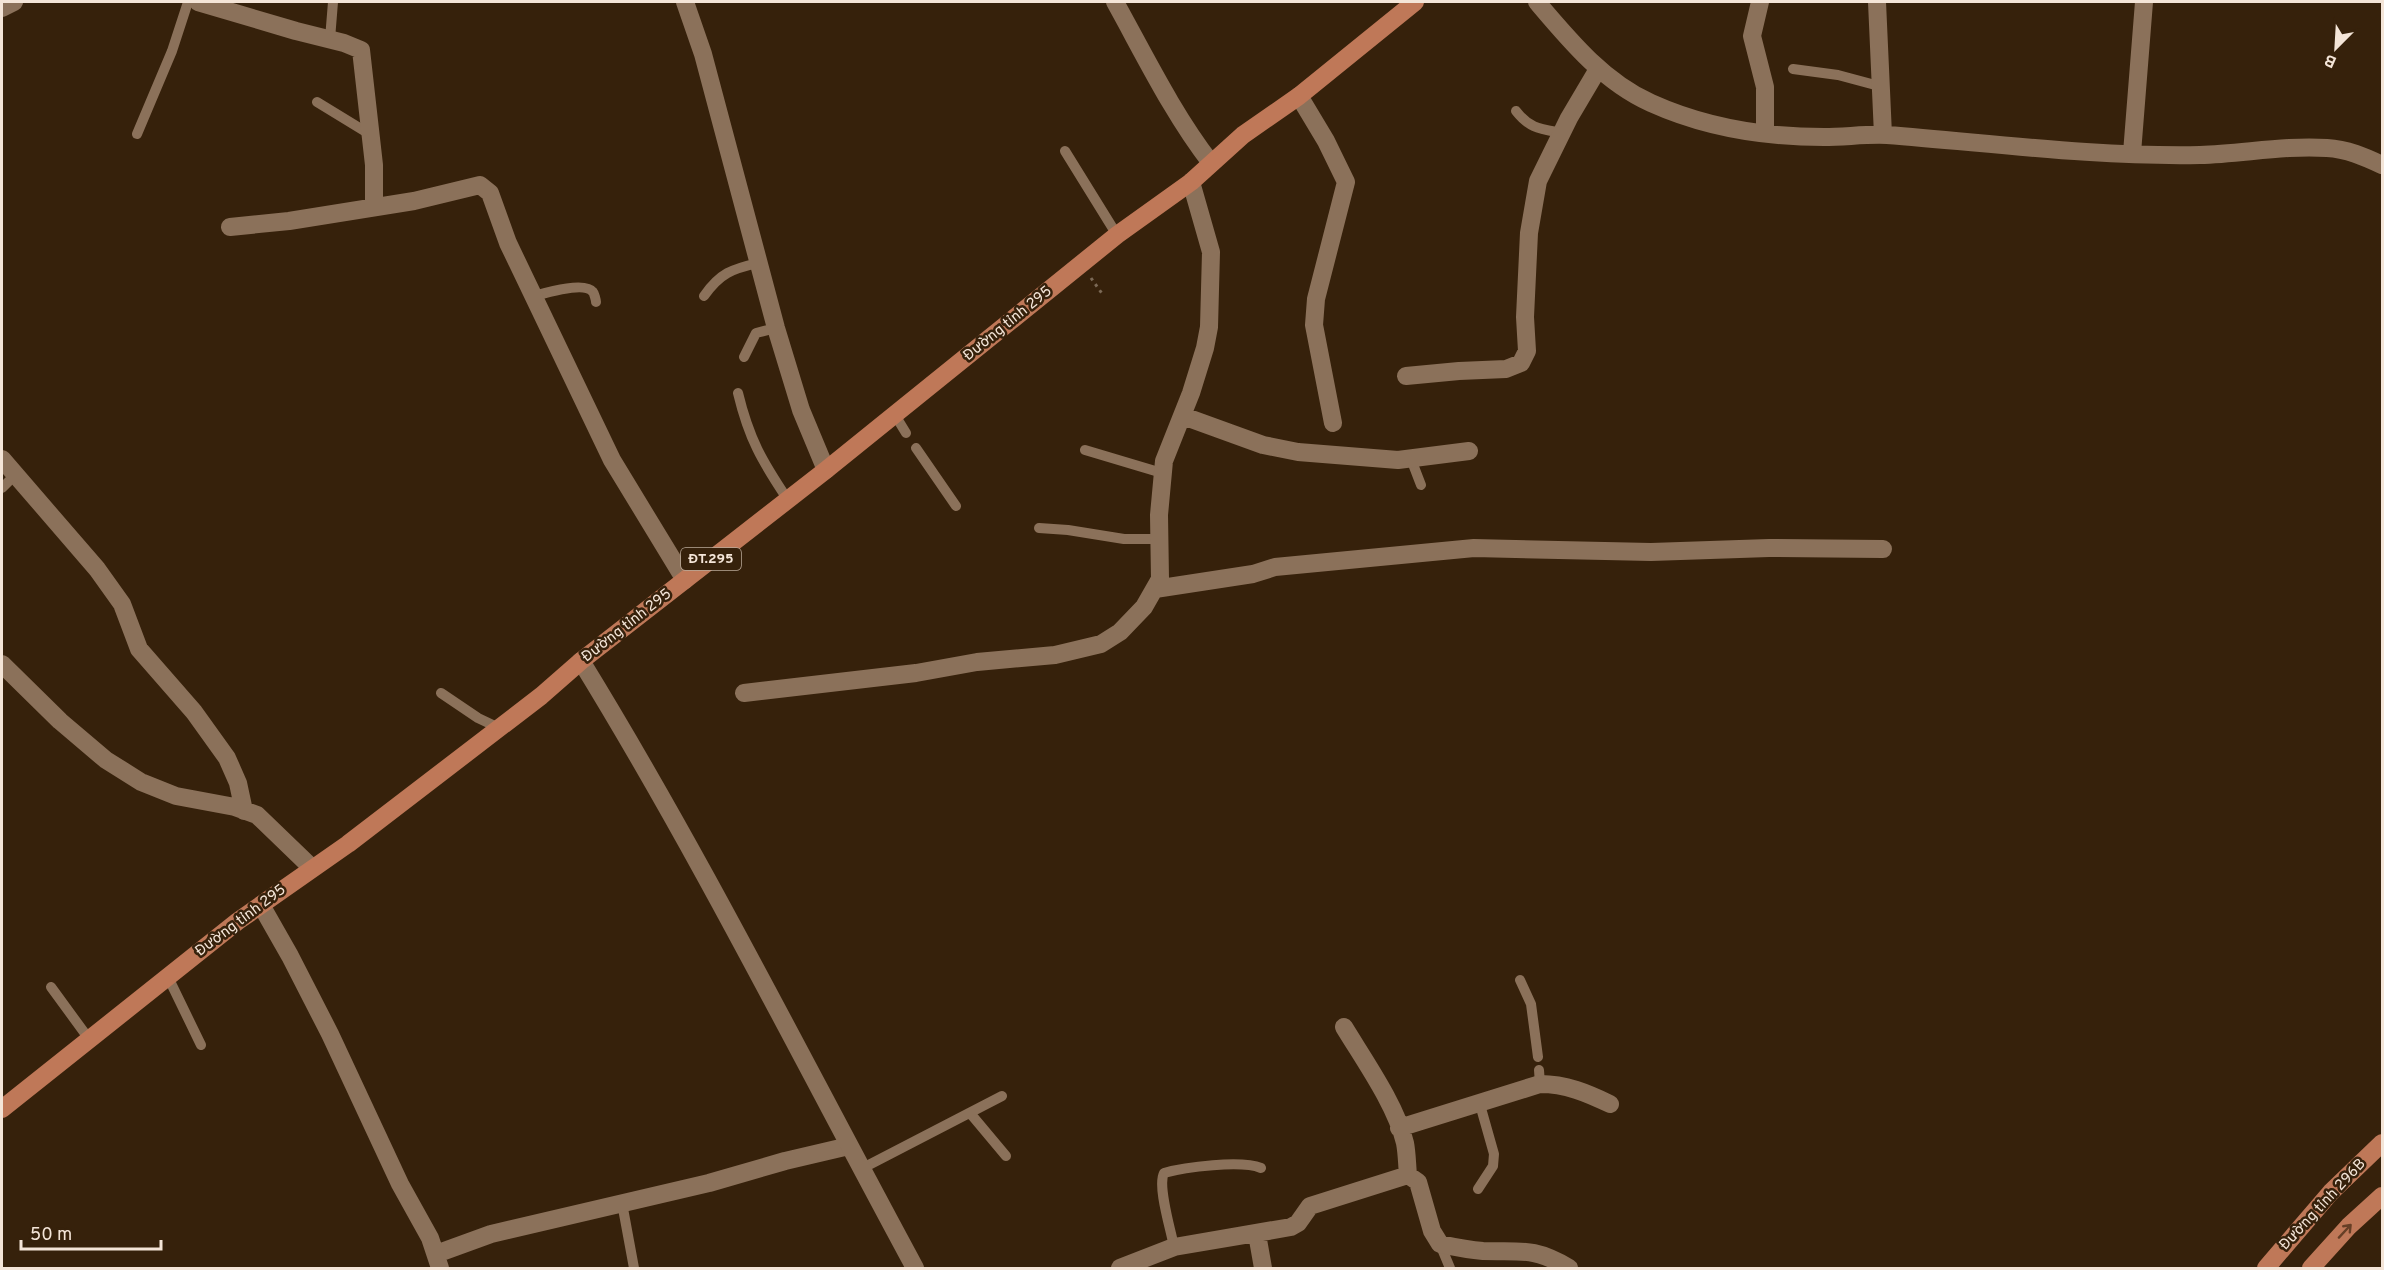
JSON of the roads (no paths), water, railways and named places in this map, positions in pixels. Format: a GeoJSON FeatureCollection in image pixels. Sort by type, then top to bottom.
{"type":"FeatureCollection","features":[{"type":"Feature","properties":{"kind":"main road","name":"Đường tỉnh 295"},"geometry":{"type":"LineString","coordinates":[[2,1109],[261,905],[541,696],[581,661],[826,470],[1117,235],[1191,182],[1243,135],[1299,96],[1415,2]]}},
{"type":"Feature","properties":{"kind":"main road","name":"Đường tỉnh 296B"},"geometry":{"type":"LineString","coordinates":[[2266,1269],[2331,1192],[2382,1143]]}},
{"type":"Feature","properties":{"kind":"main road"},"geometry":{"type":"LineString","coordinates":[[2311,1269],[2349,1226],[2382,1196]]}},
{"type":"Feature","properties":{"kind":"street"},"geometry":{"type":"LineString","coordinates":[[2,8],[14,2]]}},
{"type":"Feature","properties":{"kind":"street"},"geometry":{"type":"LineString","coordinates":[[198,2],[361,50],[374,165],[374,207]]}},
{"type":"Feature","properties":{"kind":"street"},"geometry":{"type":"LineString","coordinates":[[685,2],[703,54],[776,328],[801,410],[826,470]]}},
{"type":"Feature","properties":{"kind":"street"},"geometry":{"type":"LineString","coordinates":[[1115,2],[1166,94],[1196,144],[1211,163]]}},
{"type":"Feature","properties":{"kind":"street"},"geometry":{"type":"LineString","coordinates":[[1538,2],[1598,69],[1614,83],[1651,103],[1698,121],[1765,133],[1822,137],[1883,135],[2072,151],[2201,155],[2328,147],[2361,155],[2382,165]]}},
{"type":"Feature","properties":{"kind":"street"},"geometry":{"type":"LineString","coordinates":[[1760,2],[1752,36],[1766,87],[1765,133]]}},
{"type":"Feature","properties":{"kind":"street"},"geometry":{"type":"LineString","coordinates":[[1877,2],[1883,135]]}},
{"type":"Feature","properties":{"kind":"street"},"geometry":{"type":"LineString","coordinates":[[2132,153],[2144,2]]}},
{"type":"Feature","properties":{"kind":"street"},"geometry":{"type":"LineString","coordinates":[[1406,376],[1459,370],[1506,369],[1521,363],[1527,351],[1525,317],[1529,233],[1538,181],[1569,118],[1598,69]]}},
{"type":"Feature","properties":{"kind":"street"},"geometry":{"type":"LineString","coordinates":[[1299,96],[1326,141],[1346,182],[1316,299],[1314,325],[1333,423]]}},
{"type":"Feature","properties":{"kind":"street"},"geometry":{"type":"LineString","coordinates":[[744,693],[916,674],[978,662],[1055,655],[1101,644],[1120,632],[1144,607],[1160,579],[1164,460],[1183,416],[1205,348],[1209,327],[1211,252],[1191,182]]}},
{"type":"Feature","properties":{"kind":"street"},"geometry":{"type":"LineString","coordinates":[[230,227],[289,221],[414,201],[480,186],[490,193],[508,243],[612,460],[686,580]]}},
{"type":"Feature","properties":{"kind":"street"},"geometry":{"type":"LineString","coordinates":[[1183,416],[1263,445],[1298,452],[1346,457],[1411,459],[1422,455],[1456,454],[1469,451]]}},
{"type":"Feature","properties":{"kind":"street"},"geometry":{"type":"LineString","coordinates":[[2,459],[97,569],[122,604],[132,623],[140,649],[194,712],[227,758],[238,783],[244,811]]}},
{"type":"Feature","properties":{"kind":"street"},"geometry":{"type":"LineString","coordinates":[[1155,589],[1253,574],[1275,567],[1474,548],[1651,552],[1769,548],[1883,549]]}},
{"type":"Feature","properties":{"kind":"street"},"geometry":{"type":"LineString","coordinates":[[581,661],[622,728],[915,1269]]}},
{"type":"Feature","properties":{"kind":"street"},"geometry":{"type":"LineString","coordinates":[[2,664],[60,721],[99,753],[141,782],[176,796],[257,815],[312,868]]}},
{"type":"Feature","properties":{"kind":"street"},"geometry":{"type":"LineString","coordinates":[[261,905],[325,1024],[367,1117],[430,1238],[438,1261],[490,1234],[709,1183],[785,1161],[849,1146]]}},
{"type":"Feature","properties":{"kind":"street"},"geometry":{"type":"LineString","coordinates":[[1344,1027],[1380,1088],[1399,1128],[1405,1143],[1408,1175],[1418,1182],[1432,1231],[1440,1244],[1481,1251],[1529,1251],[1542,1254],[1569,1269]]}},
{"type":"Feature","properties":{"kind":"street"},"geometry":{"type":"LineString","coordinates":[[1399,1128],[1479,1101],[1540,1077],[1555,1084],[1582,1091],[1610,1104]]}},
{"type":"Feature","properties":{"kind":"street"},"geometry":{"type":"LineString","coordinates":[[1120,1269],[1174,1247],[1291,1227],[1298,1222],[1310,1206],[1408,1175]]}},
{"type":"Feature","properties":{"kind":"street"},"geometry":{"type":"LineString","coordinates":[[1257,1234],[1263,1269]]}},
{"type":"Feature","properties":{"kind":"lane"},"geometry":{"type":"LineString","coordinates":[[138,134],[172,51],[188,2]]}},
{"type":"Feature","properties":{"kind":"lane"},"geometry":{"type":"LineString","coordinates":[[330,39],[333,2]]}},
{"type":"Feature","properties":{"kind":"lane"},"geometry":{"type":"LineString","coordinates":[[1793,69],[1838,75],[1879,86]]}},
{"type":"Feature","properties":{"kind":"lane"},"geometry":{"type":"LineString","coordinates":[[317,102],[371,135]]}},
{"type":"Feature","properties":{"kind":"lane"},"geometry":{"type":"LineString","coordinates":[[1516,111],[1525,122],[1534,128],[1562,133]]}},
{"type":"Feature","properties":{"kind":"lane"},"geometry":{"type":"LineString","coordinates":[[1065,151],[1117,235]]}},
{"type":"Feature","properties":{"kind":"lane"},"geometry":{"type":"LineString","coordinates":[[704,296],[713,282],[730,270],[758,263]]}},
{"type":"Feature","properties":{"kind":"lane"},"geometry":{"type":"LineString","coordinates":[[534,296],[565,289],[588,288],[593,292],[596,302]]}},
{"type":"Feature","properties":{"kind":"lane"},"geometry":{"type":"LineString","coordinates":[[744,357],[756,333],[776,328]]}},
{"type":"Feature","properties":{"kind":"lane"},"geometry":{"type":"LineString","coordinates":[[738,393],[745,424],[758,453],[788,500]]}},
{"type":"Feature","properties":{"kind":"lane"},"geometry":{"type":"LineString","coordinates":[[895,415],[906,433]]}},
{"type":"Feature","properties":{"kind":"lane"},"geometry":{"type":"LineString","coordinates":[[916,448],[956,506]]}},
{"type":"Feature","properties":{"kind":"lane"},"geometry":{"type":"LineString","coordinates":[[1085,450],[1162,473]]}},
{"type":"Feature","properties":{"kind":"lane"},"geometry":{"type":"LineString","coordinates":[[1411,459],[1421,485]]}},
{"type":"Feature","properties":{"kind":"lane"},"geometry":{"type":"LineString","coordinates":[[2,488],[15,475]]}},
{"type":"Feature","properties":{"kind":"lane"},"geometry":{"type":"LineString","coordinates":[[1038,528],[1068,530],[1124,539],[1160,539]]}},
{"type":"Feature","properties":{"kind":"lane"},"geometry":{"type":"LineString","coordinates":[[441,693],[478,718],[499,728]]}},
{"type":"Feature","properties":{"kind":"lane"},"geometry":{"type":"LineString","coordinates":[[168,977],[201,1045]]}},
{"type":"Feature","properties":{"kind":"lane"},"geometry":{"type":"LineString","coordinates":[[1520,980],[1531,1004],[1538,1057]]}},
{"type":"Feature","properties":{"kind":"lane"},"geometry":{"type":"LineString","coordinates":[[51,987],[89,1039]]}},
{"type":"Feature","properties":{"kind":"lane"},"geometry":{"type":"LineString","coordinates":[[861,1169],[1002,1096]]}},
{"type":"Feature","properties":{"kind":"lane"},"geometry":{"type":"LineString","coordinates":[[1478,1189],[1493,1166],[1494,1154],[1479,1101]]}},
{"type":"Feature","properties":{"kind":"lane"},"geometry":{"type":"LineString","coordinates":[[970,1113],[1006,1156]]}},
{"type":"Feature","properties":{"kind":"lane"},"geometry":{"type":"LineString","coordinates":[[1174,1247],[1161,1178],[1164,1173],[1180,1169],[1216,1166],[1252,1165],[1261,1168]]}},
{"type":"Feature","properties":{"kind":"lane"},"geometry":{"type":"LineString","coordinates":[[622,1203],[634,1269]]}},
{"type":"Feature","properties":{"kind":"lane"},"geometry":{"type":"LineString","coordinates":[[1440,1244],[1450,1269]]}}]}
